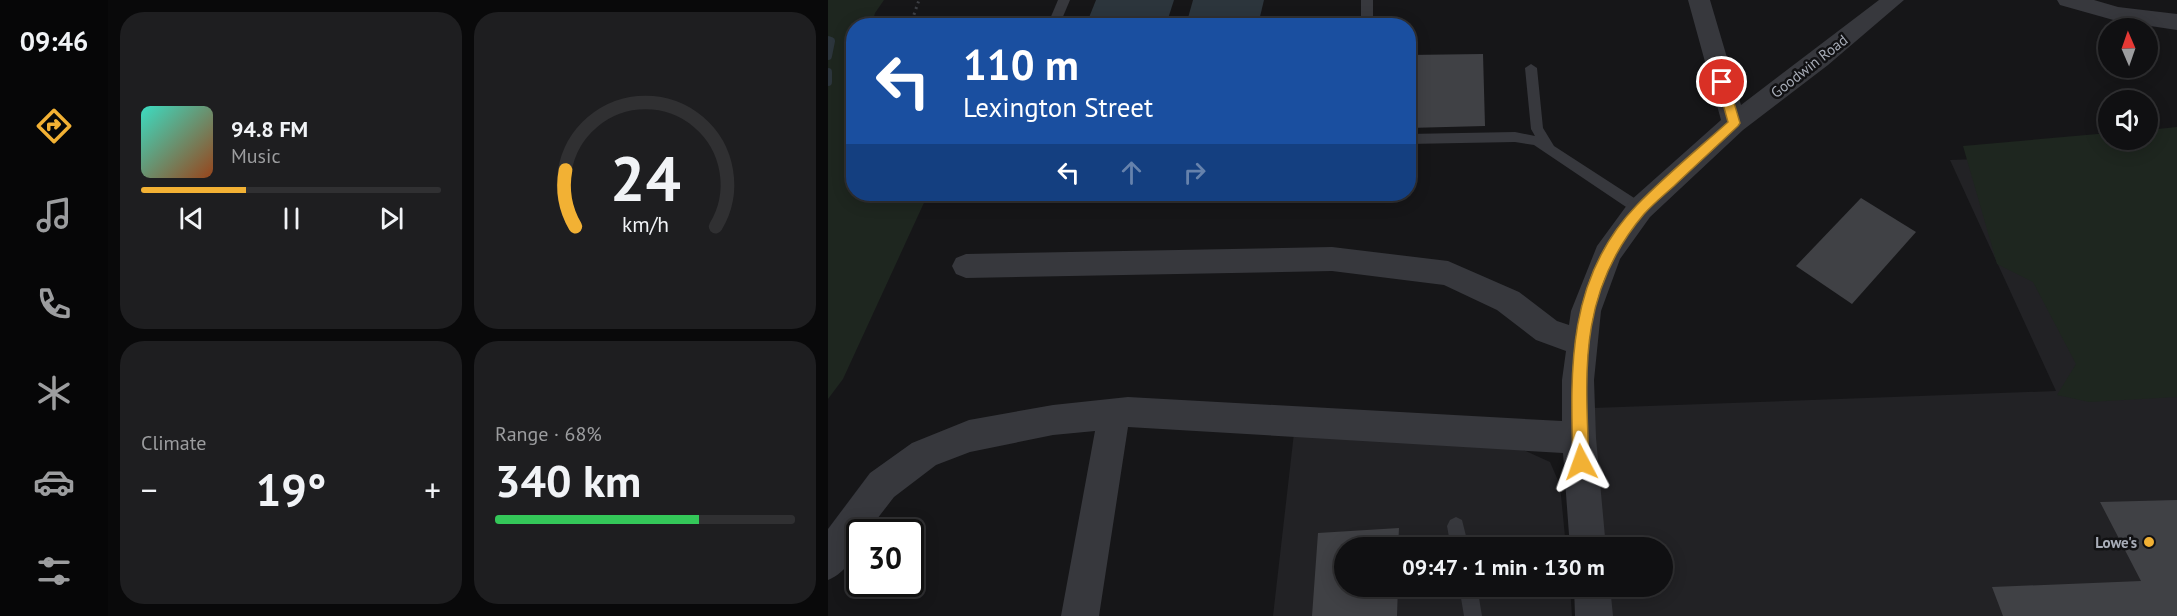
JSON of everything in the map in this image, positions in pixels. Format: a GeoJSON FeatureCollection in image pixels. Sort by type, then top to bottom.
{"type":"FeatureCollection","features":[{"type":"Feature","properties":{"kind":"street"},"geometry":{"type":"LineString","coordinates":[[1699,0],[1734,123]]}},
{"type":"Feature","properties":{"kind":"street","name":"Goodwin Road"},"geometry":{"type":"LineString","coordinates":[[1587,537],[1579,438],[1578,380],[1586,311],[1603,263],[1640,209],[1734,123],[1820,59],[1893,0]]}},
{"type":"Feature","properties":{"kind":"street"},"geometry":{"type":"LineString","coordinates":[[2068,0],[2117,14],[2177,22]]}},
{"type":"Feature","properties":{"kind":"street"},"geometry":{"type":"LineString","coordinates":[[966,266],[1332,259],[1448,273],[1508,301],[1547,331],[1581,343]]}},
{"type":"Feature","properties":{"kind":"street"},"geometry":{"type":"LineString","coordinates":[[828,562],[850,526],[882,485],[924,454],[969,436],[1053,420],[1128,412],[1579,438]]}},
{"type":"Feature","properties":{"kind":"street"},"geometry":{"type":"LineString","coordinates":[[1080,616],[1114,414]]}},
{"type":"Feature","properties":{"kind":"street"},"geometry":{"type":"LineString","coordinates":[[1593,597],[1594,616]]}},
{"type":"Feature","properties":{"kind":"lane"},"geometry":{"type":"LineString","coordinates":[[1056,18],[1064,0]]}},
{"type":"Feature","properties":{"kind":"lane"},"geometry":{"type":"LineString","coordinates":[[1366,18],[1367,0]]}},
{"type":"Feature","properties":{"kind":"lane"},"geometry":{"type":"LineString","coordinates":[[1531,68],[1537,129],[1550,148]]}},
{"type":"Feature","properties":{"kind":"lane"},"geometry":{"type":"LineString","coordinates":[[1416,139],[1515,137],[1537,141],[1640,209]]}},
{"type":"Feature","properties":{"kind":"lane"},"geometry":{"type":"LineString","coordinates":[[1456,526],[1458,537]]}},
{"type":"Feature","properties":{"kind":"lane"},"geometry":{"type":"LineString","coordinates":[[1470,597],[1473,616]]}},
{"type":"Feature","properties":{"kind":"path"},"geometry":{"type":"LineString","coordinates":[[913,18],[919,0]]}},
{"type":"Feature","properties":{"kind":"shaded area"},"geometry":{"type":"Polygon","coordinates":[[[828,0],[884,0],[874,18],[846,18],[846,201],[925,201],[843,379],[828,399],[828,0]]]}},
{"type":"Feature","properties":{"kind":"shaded area"},"geometry":{"type":"Polygon","coordinates":[[[1096,0],[1174,0],[1168,18],[1089,18],[1096,0]]]}},
{"type":"Feature","properties":{"kind":"shaded area"},"geometry":{"type":"Polygon","coordinates":[[[1193,0],[1264,0],[1260,18],[1188,18],[1193,0]]]}},
{"type":"Feature","properties":{"kind":"shaded area"},"geometry":{"type":"Polygon","coordinates":[[[2177,127],[2177,397],[2089,402],[2057,395],[2076,364],[2033,282],[1997,264],[1963,146],[2098,134],[2098,150],[2158,150],[2158,129],[2177,127]]]}},
{"type":"Feature","properties":{"kind":"shaded area"},"geometry":{"type":"Polygon","coordinates":[[[2177,152],[2177,616],[1611,616],[1609,597],[1673,597],[1673,537],[1602,537],[1593,408],[2056,391],[1950,160],[2177,152]]]}},
{"type":"Feature","properties":{"kind":"shaded area"},"geometry":{"type":"Polygon","coordinates":[[[1294,433],[1521,449],[1550,462],[1560,485],[1565,537],[1334,537],[1334,597],[1571,597],[1572,616],[1273,616],[1294,433]]]}},
{"type":"Feature","properties":{"kind":"building"},"geometry":{"type":"Polygon","coordinates":[[[1483,54],[1485,126],[1416,128],[1416,55],[1483,54]]]}},
{"type":"Feature","properties":{"kind":"building"},"geometry":{"type":"Polygon","coordinates":[[[1861,198],[1916,232],[1852,304],[1796,266],[1861,198]]]}},
{"type":"Feature","properties":{"kind":"building","name":"Lowe's"},"geometry":{"type":"Polygon","coordinates":[[[2177,500],[2177,616],[2003,616],[1992,587],[2141,581],[2100,502],[2177,500]]]}},
{"type":"Feature","properties":{"kind":"building"},"geometry":{"type":"Polygon","coordinates":[[[1399,528],[1399,537],[1334,537],[1334,597],[1398,597],[1397,616],[1312,616],[1318,533],[1399,528]]]}},
{"type":"Feature","properties":{"kind":"waterway"},"geometry":{"type":"LineString","coordinates":[[828,40],[831,41],[828,56]]}},
{"type":"Feature","properties":{"kind":"waterway"},"geometry":{"type":"LineString","coordinates":[[828,72],[828,82]]}},
{"type":"Feature","properties":{"kind":"place","name":"Lowe's"},"geometry":{"type":"Point","coordinates":[2149,542]}},
{"type":"Feature","properties":{"kind":"route"},"geometry":{"type":"LineString","coordinates":[[1581,462],[1578,380],[1581,343],[1586,311],[1596,281],[1607,255],[1640,209],[1734,123],[1722,82]]}}]}
